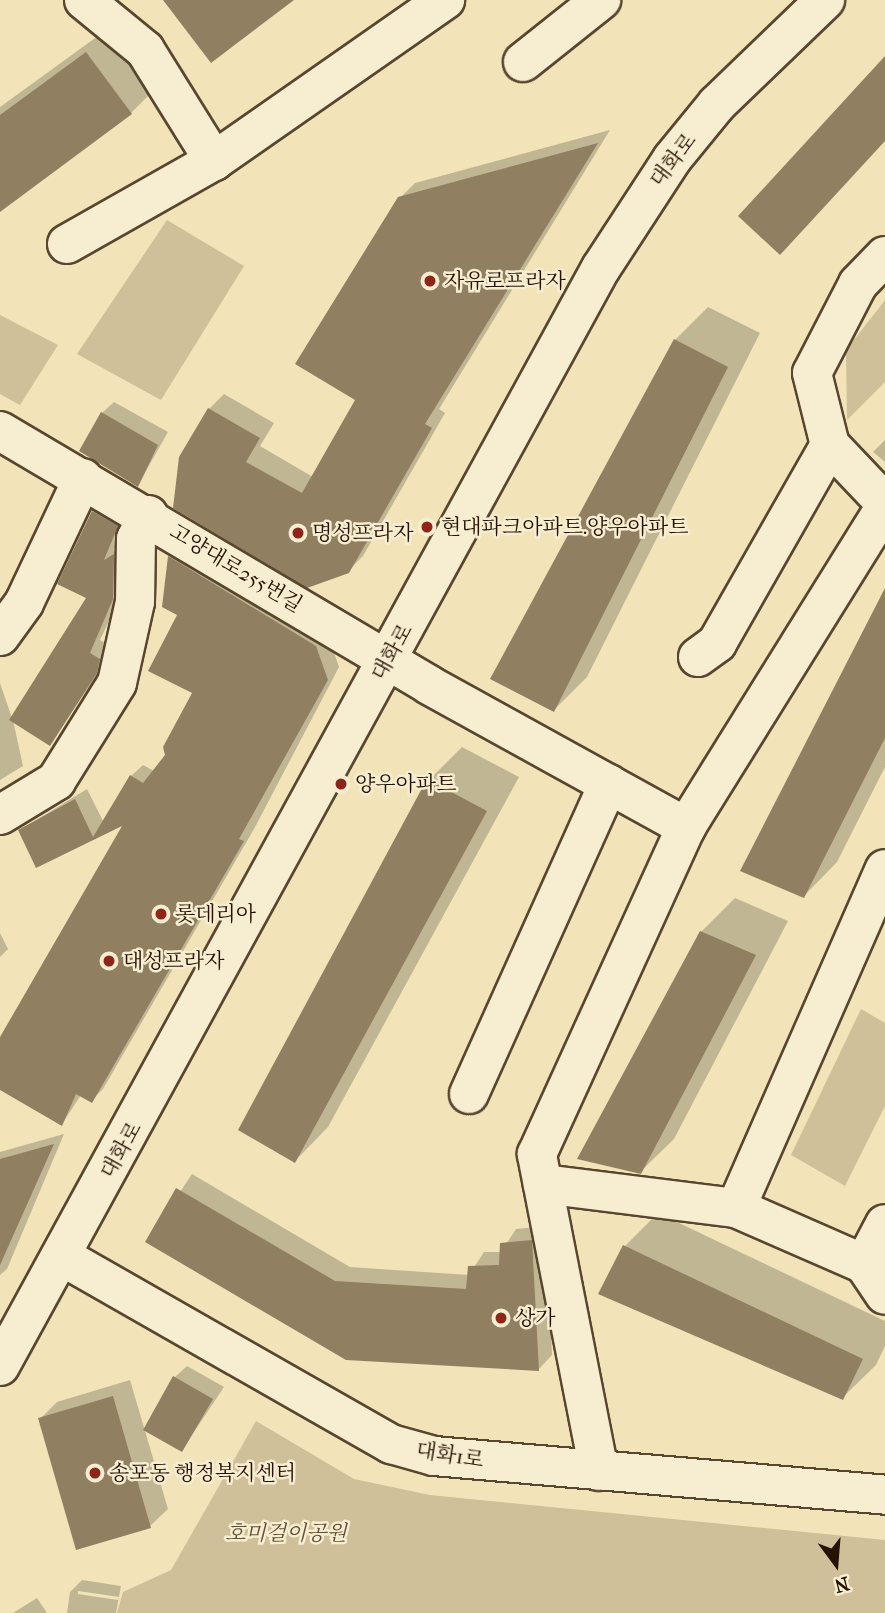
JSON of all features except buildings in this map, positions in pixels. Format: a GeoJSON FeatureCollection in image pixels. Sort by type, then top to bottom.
{"type":"FeatureCollection","features":[{"type":"Feature","properties":{"kind":"street"},"geometry":{"type":"LineString","coordinates":[[84,0],[145,50],[214,161]]}},
{"type":"Feature","properties":{"kind":"street"},"geometry":{"type":"LineString","coordinates":[[68,244],[214,161],[445,0]]}},
{"type":"Feature","properties":{"kind":"street"},"geometry":{"type":"LineString","coordinates":[[523,62],[601,0]]}},
{"type":"Feature","properties":{"kind":"street","name":"대화로"},"geometry":{"type":"LineString","coordinates":[[4,1348],[63,1257],[636,211],[718,104],[825,0]]}},
{"type":"Feature","properties":{"kind":"street"},"geometry":{"type":"LineString","coordinates":[[599,1471],[537,1154],[686,827],[885,505],[830,445],[812,373],[858,284],[885,256]]}},
{"type":"Feature","properties":{"kind":"street","name":"고양대로255번길"},"geometry":{"type":"LineString","coordinates":[[0,431],[148,515],[389,659],[686,827]]}},
{"type":"Feature","properties":{"kind":"street"},"geometry":{"type":"LineString","coordinates":[[698,657],[716,643],[830,445]]}},
{"type":"Feature","properties":{"kind":"street"},"geometry":{"type":"LineString","coordinates":[[0,636],[24,603],[83,478]]}},
{"type":"Feature","properties":{"kind":"street"},"geometry":{"type":"LineString","coordinates":[[0,816],[56,781],[117,683],[135,602],[136,539],[148,515]]}},
{"type":"Feature","properties":{"kind":"street"},"geometry":{"type":"LineString","coordinates":[[468,1094],[608,784]]}},
{"type":"Feature","properties":{"kind":"street"},"geometry":{"type":"LineString","coordinates":[[736,1208],[885,869]]}},
{"type":"Feature","properties":{"kind":"street"},"geometry":{"type":"LineString","coordinates":[[543,1184],[736,1208],[864,1264],[885,1295]]}},
{"type":"Feature","properties":{"kind":"street"},"geometry":{"type":"LineString","coordinates":[[864,1264],[885,1224]]}},
{"type":"Feature","properties":{"kind":"street","name":"대화1로"},"geometry":{"type":"LineString","coordinates":[[63,1257],[391,1444],[434,1456],[885,1495]]}},
{"type":"Feature","properties":{"kind":"green space"},"geometry":{"type":"Polygon","coordinates":[[[167,220],[244,266],[161,400],[77,354],[167,220]]]}},
{"type":"Feature","properties":{"kind":"green space"},"geometry":{"type":"Polygon","coordinates":[[[885,300],[885,382],[847,420],[846,350],[885,300]]]}},
{"type":"Feature","properties":{"kind":"green space"},"geometry":{"type":"Polygon","coordinates":[[[0,315],[58,345],[20,405],[0,394],[0,315]]]}},
{"type":"Feature","properties":{"kind":"green space"},"geometry":{"type":"Polygon","coordinates":[[[861,1009],[885,1023],[885,1106],[845,1186],[791,1155],[861,1009]]]}},
{"type":"Feature","properties":{"kind":"green space","name":"호미걸이공원"},"geometry":{"type":"Polygon","coordinates":[[[256,1421],[354,1479],[430,1495],[885,1540],[885,1613],[117,1613],[123,1592],[171,1570],[256,1421]]]}},
{"type":"Feature","properties":{"kind":"place","name":"자유로프라자"},"geometry":{"type":"Point","coordinates":[430,281]}},
{"type":"Feature","properties":{"kind":"place","name":"현대파크아파트.양우아파트"},"geometry":{"type":"Point","coordinates":[427,527]}},
{"type":"Feature","properties":{"kind":"place","name":"명성프라자"},"geometry":{"type":"Point","coordinates":[298,533]}},
{"type":"Feature","properties":{"kind":"place","name":"양우아파트"},"geometry":{"type":"Point","coordinates":[341,784]}},
{"type":"Feature","properties":{"kind":"place","name":"롯데리아"},"geometry":{"type":"Point","coordinates":[161,914]}},
{"type":"Feature","properties":{"kind":"place","name":"대성프라자"},"geometry":{"type":"Point","coordinates":[109,961]}},
{"type":"Feature","properties":{"kind":"place","name":"상가"},"geometry":{"type":"Point","coordinates":[501,1318]}},
{"type":"Feature","properties":{"kind":"place","name":"송포동 행정복지센터"},"geometry":{"type":"Point","coordinates":[95,1473]}}]}
